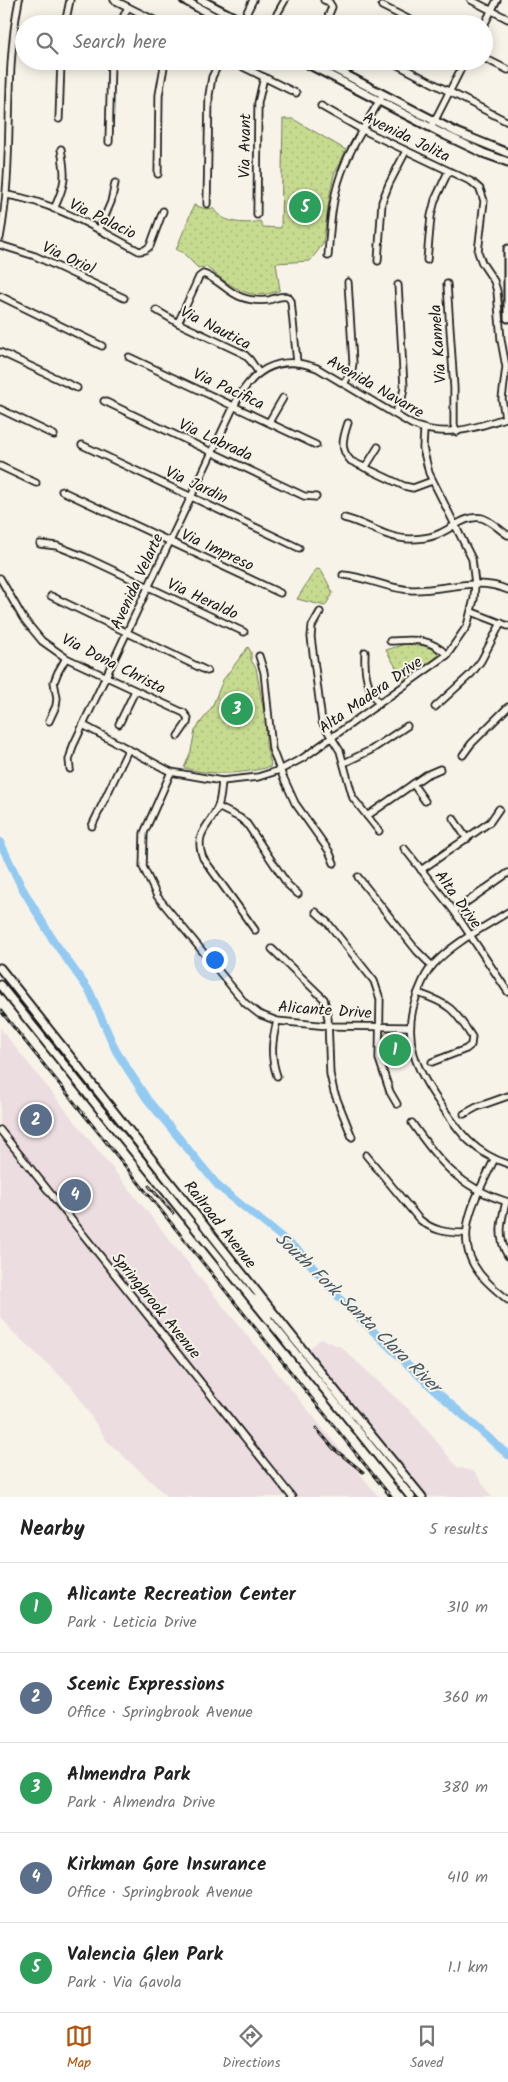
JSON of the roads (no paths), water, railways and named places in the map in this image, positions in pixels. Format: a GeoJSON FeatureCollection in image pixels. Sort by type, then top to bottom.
{"type":"FeatureCollection","features":[{"type":"Feature","properties":{"kind":"main road"},"geometry":{"type":"LineString","coordinates":[[184,0],[212,15]]}},
{"type":"Feature","properties":{"kind":"main road"},"geometry":{"type":"LineString","coordinates":[[202,0],[229,15]]}},
{"type":"Feature","properties":{"kind":"main road"},"geometry":{"type":"LineString","coordinates":[[321,70],[433,124],[483,153],[508,162]]}},
{"type":"Feature","properties":{"kind":"main road"},"geometry":{"type":"LineString","coordinates":[[334,70],[381,98]]}},
{"type":"Feature","properties":{"kind":"main road"},"geometry":{"type":"LineString","coordinates":[[433,124],[508,153]]}},
{"type":"Feature","properties":{"kind":"main road"},"geometry":{"type":"LineString","coordinates":[[508,249],[508,318]]}},
{"type":"Feature","properties":{"kind":"main road","name":"Railroad Avenue"},"geometry":{"type":"LineString","coordinates":[[0,968],[422,1497]]}},
{"type":"Feature","properties":{"kind":"main road","name":"Railroad Avenue"},"geometry":{"type":"LineString","coordinates":[[0,985],[410,1497]]}},
{"type":"Feature","properties":{"kind":"main road"},"geometry":{"type":"LineString","coordinates":[[250,1298],[259,1302],[280,1326],[285,1326]]}},
{"type":"Feature","properties":{"kind":"street"},"geometry":{"type":"LineString","coordinates":[[17,15],[20,0]]}},
{"type":"Feature","properties":{"kind":"street"},"geometry":{"type":"LineString","coordinates":[[67,15],[70,0]]}},
{"type":"Feature","properties":{"kind":"street"},"geometry":{"type":"LineString","coordinates":[[114,0],[144,15]]}},
{"type":"Feature","properties":{"kind":"street"},"geometry":{"type":"LineString","coordinates":[[246,15],[252,0]]}},
{"type":"Feature","properties":{"kind":"street"},"geometry":{"type":"LineString","coordinates":[[277,14],[284,0]]}},
{"type":"Feature","properties":{"kind":"street"},"geometry":{"type":"LineString","coordinates":[[324,0],[329,2],[332,7],[329,15]]}},
{"type":"Feature","properties":{"kind":"street"},"geometry":{"type":"LineString","coordinates":[[471,0],[508,19]]}},
{"type":"Feature","properties":{"kind":"street"},"geometry":{"type":"LineString","coordinates":[[490,15],[497,0]]}},
{"type":"Feature","properties":{"kind":"street"},"geometry":{"type":"LineString","coordinates":[[382,6],[400,15]]}},
{"type":"Feature","properties":{"kind":"street"},"geometry":{"type":"LineString","coordinates":[[124,15],[128,7]]}},
{"type":"Feature","properties":{"kind":"street"},"geometry":{"type":"LineString","coordinates":[[0,238],[7,195],[11,57],[15,22]]}},
{"type":"Feature","properties":{"kind":"street"},"geometry":{"type":"LineString","coordinates":[[493,62],[508,70]]}},
{"type":"Feature","properties":{"kind":"street"},"geometry":{"type":"LineString","coordinates":[[60,119],[61,70]]}},
{"type":"Feature","properties":{"kind":"street"},"geometry":{"type":"LineString","coordinates":[[109,142],[111,70]]}},
{"type":"Feature","properties":{"kind":"street"},"geometry":{"type":"LineString","coordinates":[[158,174],[159,95],[163,70]]}},
{"type":"Feature","properties":{"kind":"street"},"geometry":{"type":"LineString","coordinates":[[207,204],[209,95],[212,77],[216,70]]}},
{"type":"Feature","properties":{"kind":"street"},"geometry":{"type":"LineString","coordinates":[[250,70],[296,93]]}},
{"type":"Feature","properties":{"kind":"street"},"geometry":{"type":"LineString","coordinates":[[407,70],[508,122]]}},
{"type":"Feature","properties":{"kind":"street"},"geometry":{"type":"LineString","coordinates":[[433,124],[461,70]]}},
{"type":"Feature","properties":{"kind":"street","name":"Via Avant"},"geometry":{"type":"LineString","coordinates":[[257,215],[258,103],[264,77]]}},
{"type":"Feature","properties":{"kind":"street"},"geometry":{"type":"LineString","coordinates":[[328,256],[333,200],[337,186],[350,154],[381,98]]}},
{"type":"Feature","properties":{"kind":"street","name":"Avenida Jolita"},"geometry":{"type":"LineString","coordinates":[[321,106],[363,130],[472,182],[480,189],[484,201],[478,252],[482,263],[494,281],[497,292],[501,340],[506,367],[502,399],[507,417]]}},
{"type":"Feature","properties":{"kind":"street"},"geometry":{"type":"LineString","coordinates":[[54,209],[63,190],[65,175],[61,149]]}},
{"type":"Feature","properties":{"kind":"street"},"geometry":{"type":"LineString","coordinates":[[378,261],[382,202],[406,151]]}},
{"type":"Feature","properties":{"kind":"street"},"geometry":{"type":"LineString","coordinates":[[427,260],[431,216],[435,200],[448,172]]}},
{"type":"Feature","properties":{"kind":"street"},"geometry":{"type":"LineString","coordinates":[[99,230],[111,202],[115,183]]}},
{"type":"Feature","properties":{"kind":"street","name":"Via Palacio"},"geometry":{"type":"LineString","coordinates":[[7,195],[26,198],[54,209],[139,251],[145,250],[150,246],[163,210]]}},
{"type":"Feature","properties":{"kind":"street","name":"Via Oriol"},"geometry":{"type":"LineString","coordinates":[[0,245],[19,249],[124,298]]}},
{"type":"Feature","properties":{"kind":"street"},"geometry":{"type":"LineString","coordinates":[[178,323],[199,277],[203,274],[208,275],[230,292],[241,297],[267,300],[282,296],[288,297],[291,301],[297,363]]}},
{"type":"Feature","properties":{"kind":"street"},"geometry":{"type":"LineString","coordinates":[[344,384],[352,369],[348,282]]}},
{"type":"Feature","properties":{"kind":"street"},"geometry":{"type":"LineString","coordinates":[[395,414],[402,399],[404,387],[398,284]]}},
{"type":"Feature","properties":{"kind":"street","name":"Via Kannela"},"geometry":{"type":"LineString","coordinates":[[447,284],[454,388],[454,425],[457,432]]}},
{"type":"Feature","properties":{"kind":"street"},"geometry":{"type":"LineString","coordinates":[[0,296],[102,346]]}},
{"type":"Feature","properties":{"kind":"street","name":"Via Nautica"},"geometry":{"type":"LineString","coordinates":[[156,310],[178,323],[244,354],[260,373]]}},
{"type":"Feature","properties":{"kind":"street"},"geometry":{"type":"LineString","coordinates":[[0,352],[77,388]]}},
{"type":"Feature","properties":{"kind":"street","name":"Via Pacifica"},"geometry":{"type":"LineString","coordinates":[[129,358],[316,445]]}},
{"type":"Feature","properties":{"kind":"street","name":"Avenida Navarre"},"geometry":{"type":"LineString","coordinates":[[260,373],[283,364],[297,363],[317,368],[424,430],[457,432],[507,417]]}},
{"type":"Feature","properties":{"kind":"street","name":"Avenida Velarte"},"geometry":{"type":"LineString","coordinates":[[70,769],[69,760],[73,746],[234,406],[242,390],[260,373]]}},
{"type":"Feature","properties":{"kind":"street"},"geometry":{"type":"LineString","coordinates":[[269,422],[283,398]]}},
{"type":"Feature","properties":{"kind":"street","name":"Via Labrada"},"geometry":{"type":"LineString","coordinates":[[104,401],[304,496],[316,497]]}},
{"type":"Feature","properties":{"kind":"street"},"geometry":{"type":"LineString","coordinates":[[0,409],[54,435]]}},
{"type":"Feature","properties":{"kind":"street"},"geometry":{"type":"LineString","coordinates":[[348,423],[343,440],[345,455],[351,461],[404,486],[413,488],[432,481]]}},
{"type":"Feature","properties":{"kind":"street","name":"Alta Madera Drive"},"geometry":{"type":"LineString","coordinates":[[84,725],[171,772],[222,781],[258,777],[280,770],[332,738],[447,655],[467,626],[472,612],[475,584],[472,559],[432,481],[424,460],[424,430]]}},
{"type":"Feature","properties":{"kind":"street","name":"Via Jardin"},"geometry":{"type":"LineString","coordinates":[[82,446],[299,548]]}},
{"type":"Feature","properties":{"kind":"street"},"geometry":{"type":"LineString","coordinates":[[365,468],[378,447]]}},
{"type":"Feature","properties":{"kind":"street"},"geometry":{"type":"LineString","coordinates":[[0,466],[36,483]]}},
{"type":"Feature","properties":{"kind":"street","name":"Via Impreso"},"geometry":{"type":"LineString","coordinates":[[62,491],[280,594]]}},
{"type":"Feature","properties":{"kind":"street"},"geometry":{"type":"LineString","coordinates":[[344,518],[357,521],[393,537],[408,539],[435,536],[470,518],[479,517],[508,535]]}},
{"type":"Feature","properties":{"kind":"street","name":"Via Heraldo"},"geometry":{"type":"LineString","coordinates":[[40,544],[57,546],[85,557],[244,632]]}},
{"type":"Feature","properties":{"kind":"street"},"geometry":{"type":"LineString","coordinates":[[343,575],[354,576],[394,589],[412,590],[475,584],[495,586],[508,590]]}},
{"type":"Feature","properties":{"kind":"street","name":"Via Dona Christa"},"geometry":{"type":"LineString","coordinates":[[0,578],[31,629],[42,641],[66,658],[184,713],[188,718],[187,723],[178,736]]}},
{"type":"Feature","properties":{"kind":"street"},"geometry":{"type":"LineString","coordinates":[[51,596],[208,671]]}},
{"type":"Feature","properties":{"kind":"street"},"geometry":{"type":"LineString","coordinates":[[320,612],[312,626],[311,648],[322,722],[344,763],[353,798],[379,831]]}},
{"type":"Feature","properties":{"kind":"street"},"geometry":{"type":"LineString","coordinates":[[472,612],[508,626]]}},
{"type":"Feature","properties":{"kind":"street"},"geometry":{"type":"LineString","coordinates":[[435,707],[471,674],[481,661],[501,623]]}},
{"type":"Feature","properties":{"kind":"street"},"geometry":{"type":"LineString","coordinates":[[390,640],[418,640],[433,643],[447,655]]}},
{"type":"Feature","properties":{"kind":"street"},"geometry":{"type":"LineString","coordinates":[[365,652],[366,681],[379,704]]}},
{"type":"Feature","properties":{"kind":"street"},"geometry":{"type":"LineString","coordinates":[[259,656],[264,672],[272,749],[295,804],[329,851],[334,863]]}},
{"type":"Feature","properties":{"kind":"street"},"geometry":{"type":"LineString","coordinates":[[49,721],[58,698],[54,682],[66,658]]}},
{"type":"Feature","properties":{"kind":"street"},"geometry":{"type":"LineString","coordinates":[[119,724],[135,691]]}},
{"type":"Feature","properties":{"kind":"street"},"geometry":{"type":"LineString","coordinates":[[463,755],[471,744],[508,708]]}},
{"type":"Feature","properties":{"kind":"street"},"geometry":{"type":"LineString","coordinates":[[344,763],[371,750],[407,726]]}},
{"type":"Feature","properties":{"kind":"street"},"geometry":{"type":"LineString","coordinates":[[92,826],[128,750]]}},
{"type":"Feature","properties":{"kind":"street"},"geometry":{"type":"LineString","coordinates":[[366,816],[413,784],[440,769]]}},
{"type":"Feature","properties":{"kind":"street","name":"Alicante Drive"},"geometry":{"type":"LineString","coordinates":[[171,772],[144,833],[143,867],[157,896],[245,1003],[259,1014],[277,1022],[328,1026],[409,1027]]}},
{"type":"Feature","properties":{"kind":"street"},"geometry":{"type":"LineString","coordinates":[[222,781],[218,806],[202,833],[200,850],[203,858],[255,930]]}},
{"type":"Feature","properties":{"kind":"street"},"geometry":{"type":"LineString","coordinates":[[413,784],[425,801]]}},
{"type":"Feature","properties":{"kind":"street"},"geometry":{"type":"LineString","coordinates":[[218,806],[247,824],[288,885],[298,894]]}},
{"type":"Feature","properties":{"kind":"street"},"geometry":{"type":"LineString","coordinates":[[421,870],[490,822],[499,809]]}},
{"type":"Feature","properties":{"kind":"street"},"geometry":{"type":"LineString","coordinates":[[453,818],[466,839]]}},
{"type":"Feature","properties":{"kind":"street","name":"Alta Drive"},"geometry":{"type":"LineString","coordinates":[[404,848],[454,911],[508,992]]}},
{"type":"Feature","properties":{"kind":"street"},"geometry":{"type":"LineString","coordinates":[[454,911],[508,873]]}},
{"type":"Feature","properties":{"kind":"street"},"geometry":{"type":"LineString","coordinates":[[358,877],[417,951],[432,966]]}},
{"type":"Feature","properties":{"kind":"street"},"geometry":{"type":"LineString","coordinates":[[316,912],[328,923],[374,982],[380,999],[379,1059],[390,1092],[397,1104]]}},
{"type":"Feature","properties":{"kind":"street"},"geometry":{"type":"LineString","coordinates":[[508,912],[455,946],[432,966],[412,1007],[409,1027],[418,1069],[434,1096],[463,1137],[494,1160],[508,1164]]}},
{"type":"Feature","properties":{"kind":"street"},"geometry":{"type":"LineString","coordinates":[[272,949],[324,999],[327,1007],[330,1074],[334,1092],[352,1137]]}},
{"type":"Feature","properties":{"kind":"street"},"geometry":{"type":"LineString","coordinates":[[418,993],[440,1000],[451,1007],[472,1037],[470,1045],[466,1048],[432,1062]]}},
{"type":"Feature","properties":{"kind":"street"},"geometry":{"type":"LineString","coordinates":[[276,1076],[272,1063],[272,1044],[277,1022]]}},
{"type":"Feature","properties":{"kind":"street"},"geometry":{"type":"LineString","coordinates":[[464,1114],[508,1096]]}},
{"type":"Feature","properties":{"kind":"street"},"geometry":{"type":"LineString","coordinates":[[412,1123],[447,1169],[461,1181],[507,1202],[500,1232],[502,1244],[508,1256]]}},
{"type":"Feature","properties":{"kind":"street","name":"Springbrook Avenue"},"geometry":{"type":"LineString","coordinates":[[0,1130],[292,1497]]}},
{"type":"Feature","properties":{"kind":"street"},"geometry":{"type":"LineString","coordinates":[[366,1155],[419,1219],[429,1227],[450,1233],[465,1233]]}},
{"type":"Feature","properties":{"kind":"street"},"geometry":{"type":"LineString","coordinates":[[494,1160],[470,1212],[465,1233],[468,1250],[476,1270],[508,1300]]}},
{"type":"Feature","properties":{"kind":"waterway","name":"South Fork Santa Clara River"},"geometry":{"type":"LineString","coordinates":[[0,842],[21,886],[53,940],[90,992],[116,1051],[147,1099],[219,1187],[299,1251],[343,1302],[427,1383],[508,1455]]}},
{"type":"Feature","properties":{"kind":"railway"},"geometry":{"type":"LineString","coordinates":[[0,1010],[391,1497]]}},
{"type":"Feature","properties":{"kind":"railway"},"geometry":{"type":"LineString","coordinates":[[149,1186],[173,1213]]}},
{"type":"Feature","properties":{"kind":"railway"},"geometry":{"type":"LineString","coordinates":[[316,1428],[334,1449],[363,1472]]}},
{"type":"Feature","properties":{"kind":"place","name":"Valencia Glen Park"},"geometry":{"type":"Point","coordinates":[305,207]}},
{"type":"Feature","properties":{"kind":"place","name":"Almendra Park"},"geometry":{"type":"Point","coordinates":[237,709]}},
{"type":"Feature","properties":{"kind":"place","name":"Alicante Recreation Center"},"geometry":{"type":"Point","coordinates":[395,1050]}},
{"type":"Feature","properties":{"kind":"place","name":"Scenic Expressions"},"geometry":{"type":"Point","coordinates":[36,1120]}},
{"type":"Feature","properties":{"kind":"place","name":"Kirkman Gore Insurance"},"geometry":{"type":"Point","coordinates":[75,1195]}}]}
